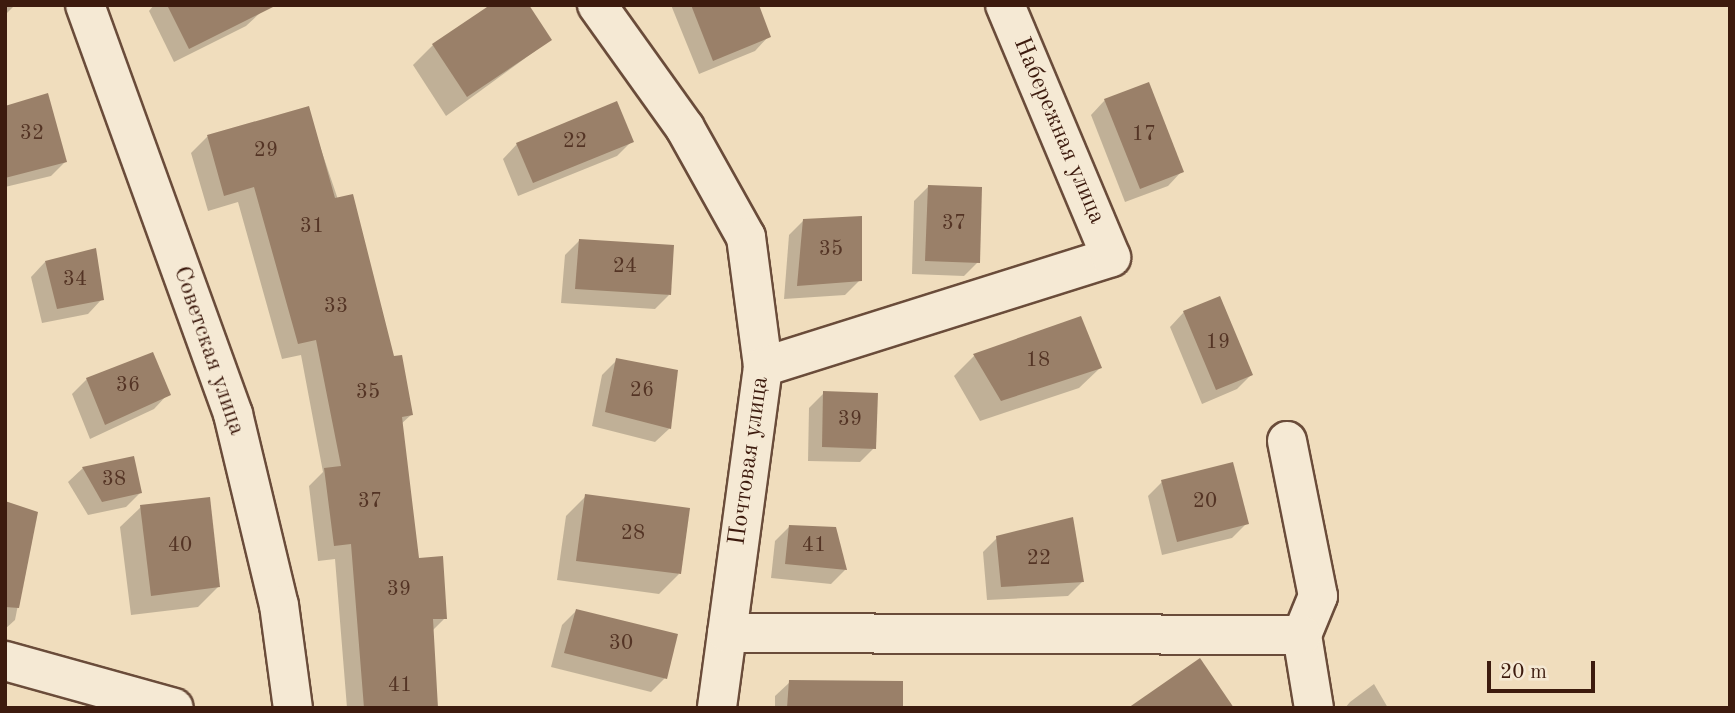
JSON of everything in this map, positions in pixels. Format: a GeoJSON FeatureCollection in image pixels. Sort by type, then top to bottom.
{"type":"FeatureCollection","features":[{"type":"Feature","properties":{"kind":"street","name":"Советская улица"},"geometry":{"type":"LineString","coordinates":[[85,5],[233,414],[279,605],[293,708]]}},
{"type":"Feature","properties":{"kind":"street","name":"Почтовая улица"},"geometry":{"type":"LineString","coordinates":[[597,5],[685,128],[746,237],[763,367],[717,708]]}},
{"type":"Feature","properties":{"kind":"street","name":"Набережная улица"},"geometry":{"type":"LineString","coordinates":[[763,367],[1111,257],[1006,5]]}},
{"type":"Feature","properties":{"kind":"street"},"geometry":{"type":"LineString","coordinates":[[1287,441],[1318,596],[1303,635],[1314,708]]}},
{"type":"Feature","properties":{"kind":"street"},"geometry":{"type":"LineString","coordinates":[[727,633],[1303,635]]}},
{"type":"Feature","properties":{"kind":"street"},"geometry":{"type":"LineString","coordinates":[[5,661],[174,708]]}},
{"type":"Feature","properties":{"kind":"building"},"geometry":{"type":"Polygon","coordinates":[[[167,5],[277,5],[189,49],[167,5]]]}},
{"type":"Feature","properties":{"kind":"building"},"geometry":{"type":"Polygon","coordinates":[[[490,5],[529,5],[552,40],[467,97],[432,44],[490,5]]]}},
{"type":"Feature","properties":{"kind":"building"},"geometry":{"type":"Polygon","coordinates":[[[691,5],[759,5],[771,37],[713,61],[691,5]]]}},
{"type":"Feature","properties":{"kind":"building"},"geometry":{"type":"Polygon","coordinates":[[[1149,82],[1184,172],[1140,189],[1104,99],[1149,82]]]}},
{"type":"Feature","properties":{"kind":"building"},"geometry":{"type":"Polygon","coordinates":[[[48,93],[67,162],[5,178],[5,106],[48,93]]]}},
{"type":"Feature","properties":{"kind":"building"},"geometry":{"type":"Polygon","coordinates":[[[617,101],[634,142],[533,183],[516,143],[617,101]]]}},
{"type":"Feature","properties":{"kind":"building"},"geometry":{"type":"Polygon","coordinates":[[[309,106],[335,198],[353,194],[394,356],[402,355],[413,415],[402,417],[419,558],[443,556],[447,619],[433,619],[438,708],[364,708],[351,544],[334,546],[324,468],[341,466],[316,340],[298,344],[254,187],[224,196],[207,135],[309,106]]]}},
{"type":"Feature","properties":{"kind":"building"},"geometry":{"type":"Polygon","coordinates":[[[928,185],[982,187],[980,263],[925,261],[928,185]]]}},
{"type":"Feature","properties":{"kind":"building"},"geometry":{"type":"Polygon","coordinates":[[[862,216],[862,281],[797,286],[803,219],[862,216]]]}},
{"type":"Feature","properties":{"kind":"building"},"geometry":{"type":"Polygon","coordinates":[[[579,239],[674,245],[671,295],[575,289],[579,239]]]}},
{"type":"Feature","properties":{"kind":"building"},"geometry":{"type":"Polygon","coordinates":[[[96,248],[104,300],[57,309],[45,261],[96,248]]]}},
{"type":"Feature","properties":{"kind":"building"},"geometry":{"type":"Polygon","coordinates":[[[1220,296],[1253,375],[1216,390],[1183,311],[1220,296]]]}},
{"type":"Feature","properties":{"kind":"building"},"geometry":{"type":"Polygon","coordinates":[[[1081,316],[1102,368],[1001,401],[973,354],[1081,316]]]}},
{"type":"Feature","properties":{"kind":"building"},"geometry":{"type":"Polygon","coordinates":[[[153,352],[171,395],[105,425],[86,378],[153,352]]]}},
{"type":"Feature","properties":{"kind":"building"},"geometry":{"type":"Polygon","coordinates":[[[616,358],[678,370],[671,429],[605,412],[616,358]]]}},
{"type":"Feature","properties":{"kind":"building"},"geometry":{"type":"Polygon","coordinates":[[[823,391],[878,393],[876,449],[822,447],[823,391]]]}},
{"type":"Feature","properties":{"kind":"building"},"geometry":{"type":"Polygon","coordinates":[[[134,456],[142,493],[102,502],[82,467],[134,456]]]}},
{"type":"Feature","properties":{"kind":"building"},"geometry":{"type":"Polygon","coordinates":[[[1233,462],[1249,524],[1177,542],[1161,480],[1233,462]]]}},
{"type":"Feature","properties":{"kind":"building"},"geometry":{"type":"Polygon","coordinates":[[[585,494],[690,508],[681,574],[576,561],[585,494]]]}},
{"type":"Feature","properties":{"kind":"building"},"geometry":{"type":"Polygon","coordinates":[[[210,497],[220,587],[151,596],[140,505],[210,497]]]}},
{"type":"Feature","properties":{"kind":"building"},"geometry":{"type":"Polygon","coordinates":[[[5,501],[38,512],[19,608],[5,607],[5,501]]]}},
{"type":"Feature","properties":{"kind":"building"},"geometry":{"type":"Polygon","coordinates":[[[1073,517],[1084,582],[1001,587],[996,536],[1073,517]]]}},
{"type":"Feature","properties":{"kind":"building"},"geometry":{"type":"Polygon","coordinates":[[[789,525],[836,527],[847,570],[785,564],[789,525]]]}},
{"type":"Feature","properties":{"kind":"building"},"geometry":{"type":"Polygon","coordinates":[[[576,609],[678,634],[667,679],[564,653],[576,609]]]}},
{"type":"Feature","properties":{"kind":"building"},"geometry":{"type":"Polygon","coordinates":[[[1200,658],[1234,708],[1128,708],[1200,658]]]}},
{"type":"Feature","properties":{"kind":"building"},"geometry":{"type":"Polygon","coordinates":[[[789,680],[903,681],[903,708],[787,708],[789,680]]]}}]}
